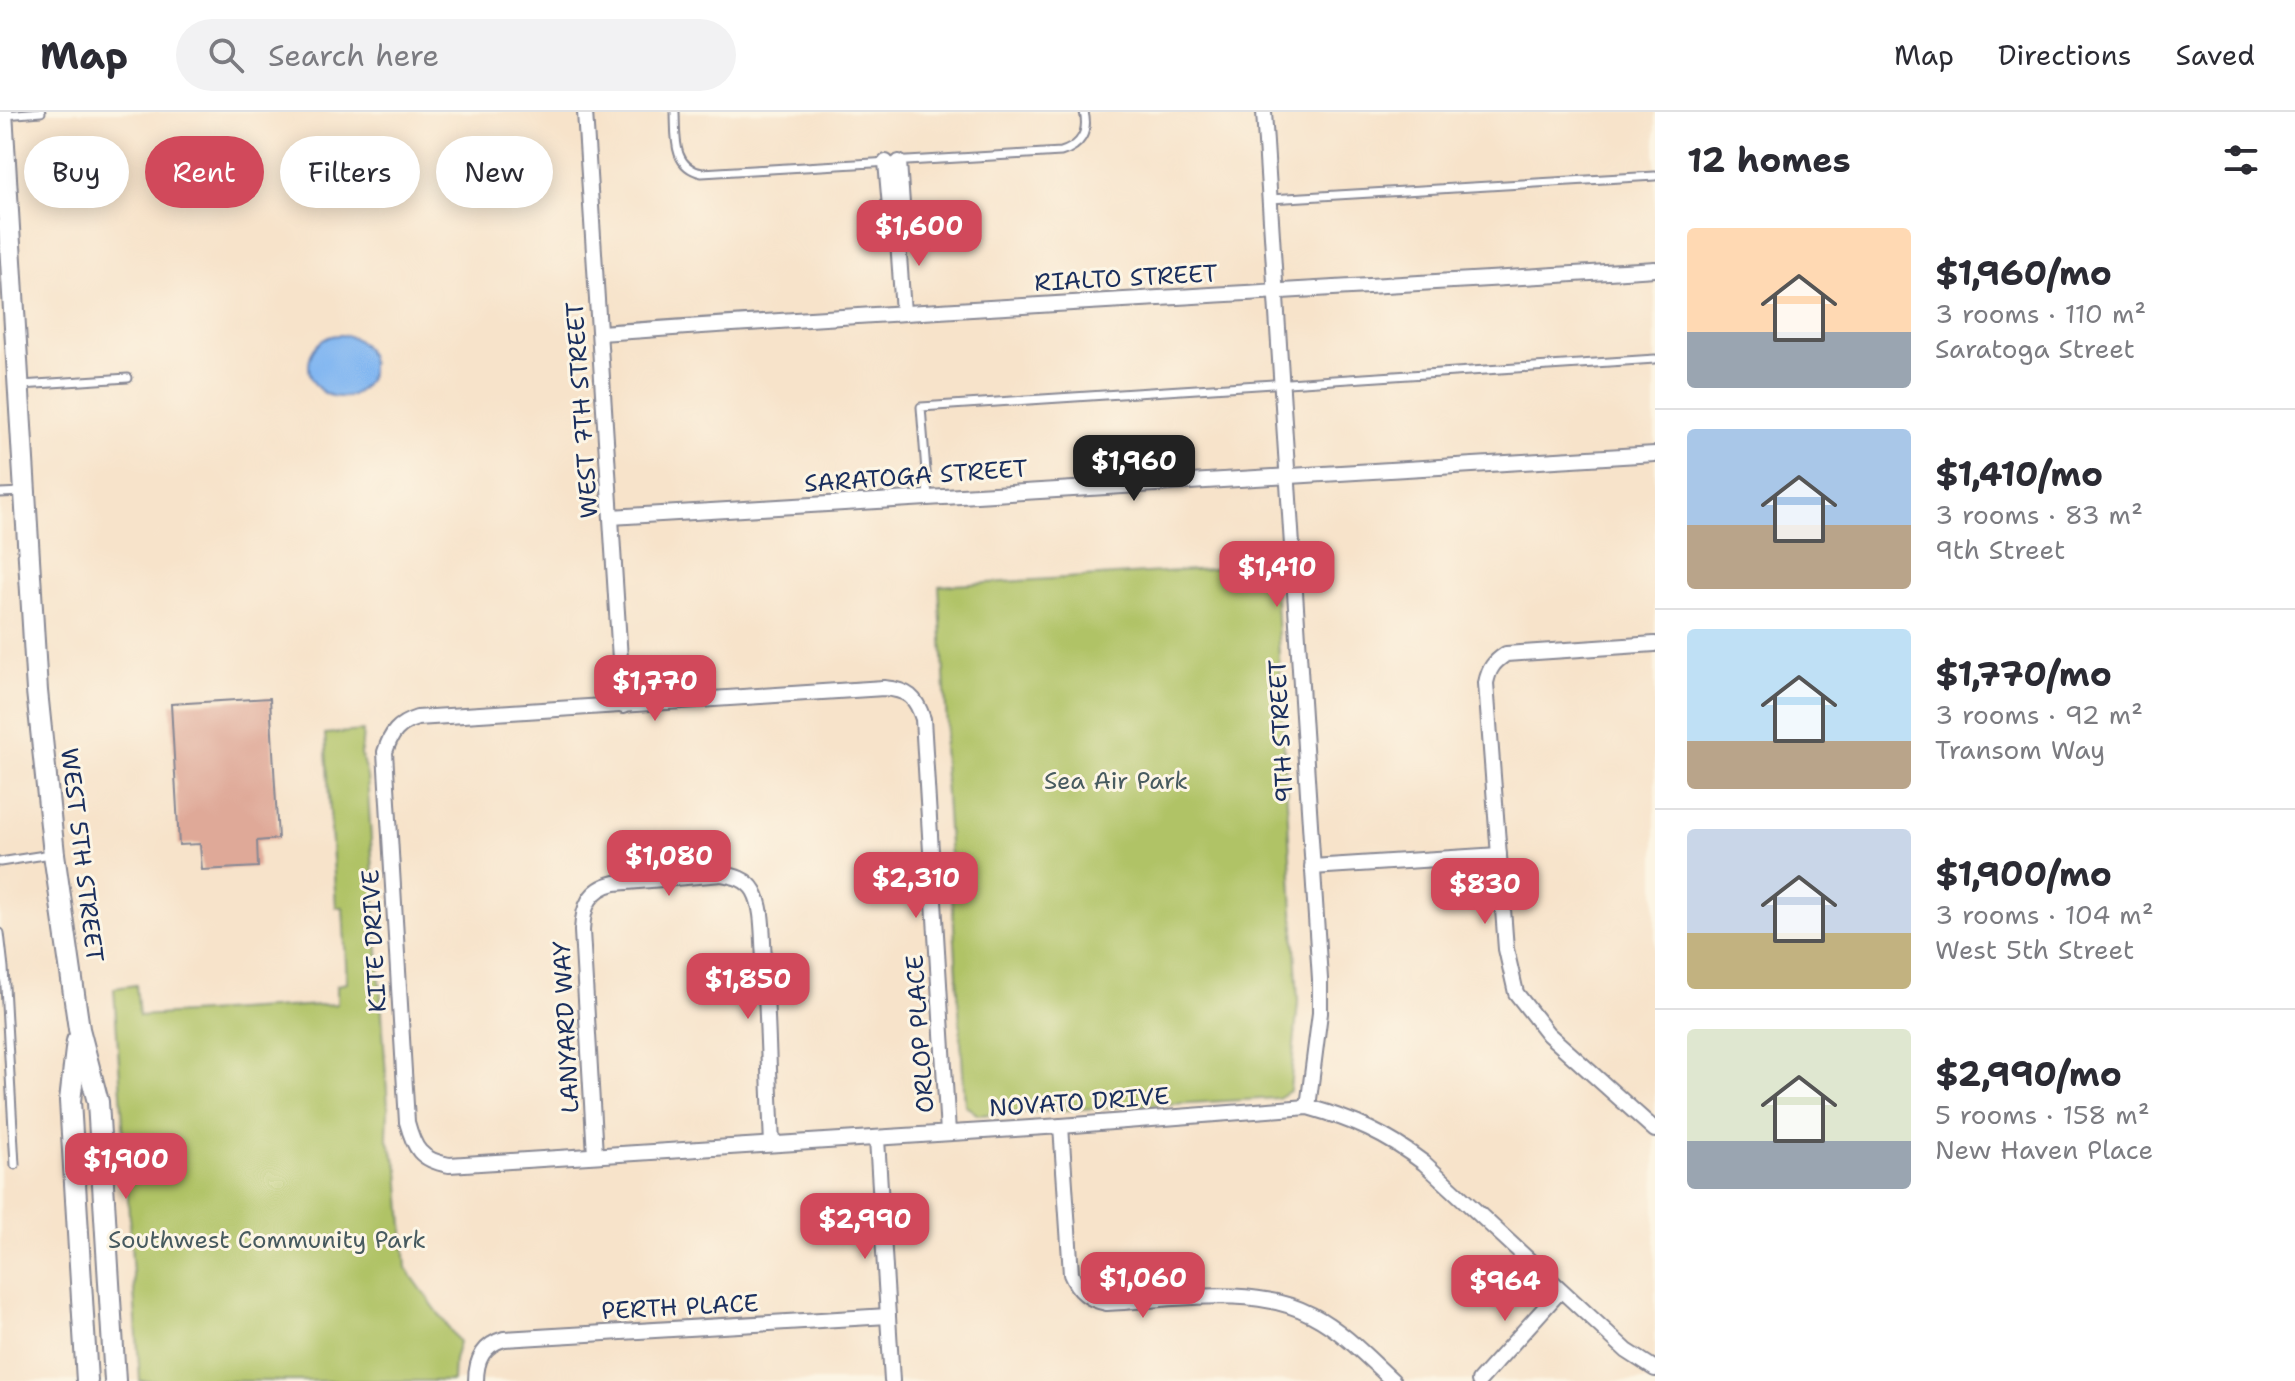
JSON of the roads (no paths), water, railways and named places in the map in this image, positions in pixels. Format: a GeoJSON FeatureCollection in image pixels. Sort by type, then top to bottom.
{"type":"FeatureCollection","features":[{"type":"Feature","properties":{"kind":"main road","name":"WEST 5TH STREET"},"geometry":{"type":"LineString","coordinates":[[2,113],[4,227],[18,385],[37,691],[54,854],[79,1029],[98,1102],[115,1381]]}},
{"type":"Feature","properties":{"kind":"main road","name":"WEST 5TH STREET"},"geometry":{"type":"LineString","coordinates":[[79,1029],[70,1101],[87,1381]]}},
{"type":"Feature","properties":{"kind":"street","name":"WEST 7TH STREET"},"geometry":{"type":"LineString","coordinates":[[585,112],[623,706]]}},
{"type":"Feature","properties":{"kind":"street","name":"9TH STREET"},"geometry":{"type":"LineString","coordinates":[[1264,112],[1320,979],[1320,1013],[1308,1107]]}},
{"type":"Feature","properties":{"kind":"street"},"geometry":{"type":"LineString","coordinates":[[892,162],[891,218],[897,227],[903,312]]}},
{"type":"Feature","properties":{"kind":"street","name":"RIALTO STREET"},"geometry":{"type":"LineString","coordinates":[[600,333],[903,312],[1655,269]]}},
{"type":"Feature","properties":{"kind":"street","name":"SARATOGA STREET"},"geometry":{"type":"LineString","coordinates":[[611,517],[1655,454]]}},
{"type":"Feature","properties":{"kind":"street"},"geometry":{"type":"LineString","coordinates":[[1655,644],[1506,654],[1488,671],[1486,683],[1506,949],[1516,993],[1548,1034],[1655,1130]]}},
{"type":"Feature","properties":{"kind":"street","name":"ORLOP PLACE"},"geometry":{"type":"LineString","coordinates":[[623,706],[884,688],[898,689],[912,696],[923,719],[948,1133]]}},
{"type":"Feature","properties":{"kind":"street","name":"KITE DRIVE"},"geometry":{"type":"LineString","coordinates":[[418,1151],[411,1140],[407,1122],[385,752],[390,738],[404,722],[417,718],[623,706]]}},
{"type":"Feature","properties":{"kind":"street"},"geometry":{"type":"LineString","coordinates":[[1312,867],[1499,855]]}},
{"type":"Feature","properties":{"kind":"street","name":"LANYARD WAY"},"geometry":{"type":"LineString","coordinates":[[595,1155],[582,931],[589,897],[603,886],[615,883],[722,874],[745,881],[758,901],[772,1144]]}},
{"type":"Feature","properties":{"kind":"street","name":"NOVATO DRIVE"},"geometry":{"type":"LineString","coordinates":[[418,1151],[434,1162],[449,1165],[877,1139],[1308,1107],[1348,1118],[1402,1146],[1627,1351],[1655,1369]]}},
{"type":"Feature","properties":{"kind":"street"},"geometry":{"type":"LineString","coordinates":[[1061,1126],[1071,1274],[1075,1284],[1088,1296],[1107,1303],[1235,1296],[1287,1304],[1313,1315],[1339,1333],[1393,1381]]}},
{"type":"Feature","properties":{"kind":"street"},"geometry":{"type":"LineString","coordinates":[[877,1139],[892,1381]]}},
{"type":"Feature","properties":{"kind":"street"},"geometry":{"type":"LineString","coordinates":[[1479,1381],[1560,1291]]}},
{"type":"Feature","properties":{"kind":"street","name":"PERTH PLACE"},"geometry":{"type":"LineString","coordinates":[[476,1381],[476,1368],[486,1347],[504,1339],[888,1316]]}},
{"type":"Feature","properties":{"kind":"lane"},"geometry":{"type":"LineString","coordinates":[[2,113],[41,112]]}},
{"type":"Feature","properties":{"kind":"lane"},"geometry":{"type":"LineString","coordinates":[[675,112],[680,159],[694,172],[702,173],[1061,152],[1078,144],[1086,127],[1084,112]]}},
{"type":"Feature","properties":{"kind":"lane"},"geometry":{"type":"LineString","coordinates":[[1270,199],[1655,176]]}},
{"type":"Feature","properties":{"kind":"lane"},"geometry":{"type":"LineString","coordinates":[[928,497],[921,407],[1655,359]]}},
{"type":"Feature","properties":{"kind":"lane"},"geometry":{"type":"LineString","coordinates":[[18,385],[128,378]]}},
{"type":"Feature","properties":{"kind":"lane"},"geometry":{"type":"LineString","coordinates":[[0,493],[25,492]]}},
{"type":"Feature","properties":{"kind":"lane"},"geometry":{"type":"LineString","coordinates":[[0,862],[54,854]]}},
{"type":"Feature","properties":{"kind":"lane"},"geometry":{"type":"LineString","coordinates":[[0,933],[15,1165]]}},
{"type":"Feature","properties":{"kind":"water"},"geometry":{"type":"Polygon","coordinates":[[[340,335],[362,344],[371,366],[362,388],[340,397],[318,388],[309,366],[318,344],[340,335]]]}},
{"type":"Feature","properties":{"kind":"park label","name":"Sea Air Park"},"geometry":{"type":"Point","coordinates":[1116,781]}},
{"type":"Feature","properties":{"kind":"park label","name":"Southwest Community Park"},"geometry":{"type":"Point","coordinates":[267,1240]}}]}
